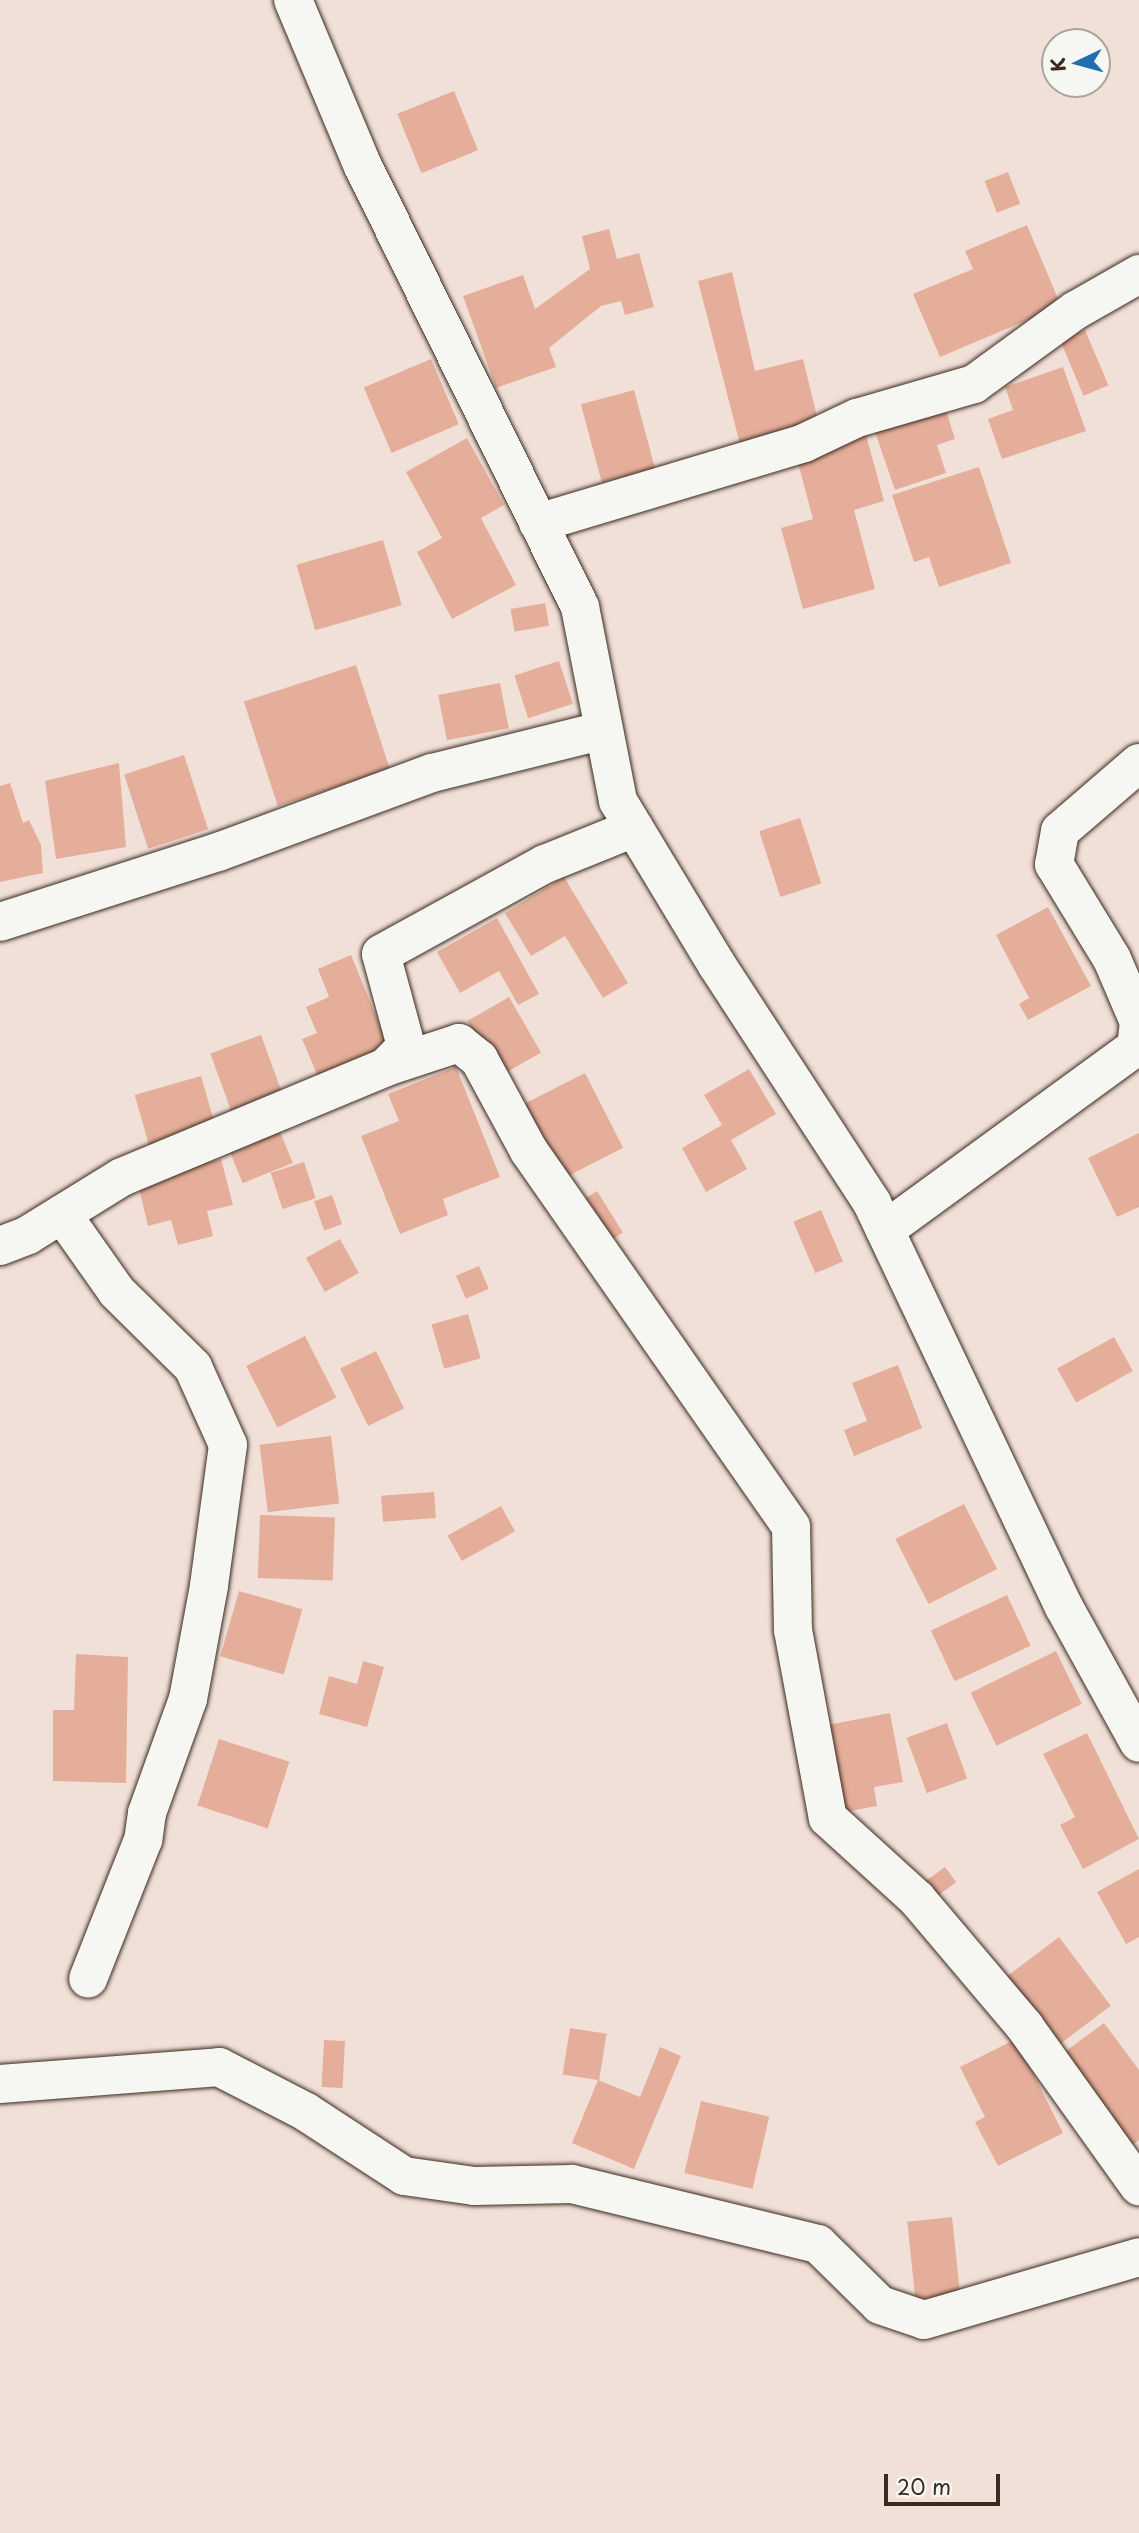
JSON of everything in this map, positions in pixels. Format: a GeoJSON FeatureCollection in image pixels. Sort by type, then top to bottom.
{"type":"FeatureCollection","features":[{"type":"Feature","properties":{"kind":"street"},"geometry":{"type":"LineString","coordinates":[[293,0],[362,164],[580,607],[618,801],[885,1230],[1064,1607],[1139,1743]]}},
{"type":"Feature","properties":{"kind":"street"},"geometry":{"type":"LineString","coordinates":[[538,523],[804,443],[857,418],[974,384],[1076,310],[1139,274]]}},
{"type":"Feature","properties":{"kind":"street"},"geometry":{"type":"LineString","coordinates":[[0,922],[218,852],[432,773],[604,730]]}},
{"type":"Feature","properties":{"kind":"street"},"geometry":{"type":"LineString","coordinates":[[885,1230],[1138,1034],[1112,960],[1054,864],[1060,831],[1139,763]]}},
{"type":"Feature","properties":{"kind":"street"},"geometry":{"type":"LineString","coordinates":[[386,1067],[406,1046],[381,954],[545,864],[634,828]]}},
{"type":"Feature","properties":{"kind":"street"},"geometry":{"type":"LineString","coordinates":[[0,1246],[62,1214],[122,1177],[386,1067],[459,1043],[479,1059],[529,1151],[791,1527],[793,1630],[828,1818],[917,1899],[1025,2027],[1139,2186]]}},
{"type":"Feature","properties":{"kind":"street"},"geometry":{"type":"LineString","coordinates":[[62,1214],[117,1292],[193,1367],[228,1445],[209,1586],[188,1699],[147,1813],[143,1840],[88,1979]]}},
{"type":"Feature","properties":{"kind":"street"},"geometry":{"type":"LineString","coordinates":[[0,2084],[219,2067],[306,2112],[404,2176],[474,2186],[572,2184],[818,2244],[880,2305],[924,2319],[1139,2257]]}},
{"type":"Feature","properties":{"kind":"building"},"geometry":{"type":"Polygon","coordinates":[[[454,91],[478,150],[421,173],[397,114],[454,91]]]}},
{"type":"Feature","properties":{"kind":"building"},"geometry":{"type":"Polygon","coordinates":[[[1008,172],[1020,204],[997,213],[985,181],[1008,172]]]}},
{"type":"Feature","properties":{"kind":"building"},"geometry":{"type":"Polygon","coordinates":[[[1027,225],[1061,306],[940,357],[913,294],[973,269],[965,251],[1027,225]]]}},
{"type":"Feature","properties":{"kind":"building"},"geometry":{"type":"Polygon","coordinates":[[[609,229],[617,259],[639,253],[654,307],[625,315],[621,301],[601,306],[549,348],[556,367],[496,388],[463,296],[523,275],[535,309],[590,269],[582,236],[609,229]]]}},
{"type":"Feature","properties":{"kind":"building"},"geometry":{"type":"Polygon","coordinates":[[[732,272],[755,371],[803,359],[820,429],[741,448],[698,281],[732,272]]]}},
{"type":"Feature","properties":{"kind":"building"},"geometry":{"type":"Polygon","coordinates":[[[1085,330],[1108,385],[1084,396],[1060,341],[1085,330]]]}},
{"type":"Feature","properties":{"kind":"building"},"geometry":{"type":"Polygon","coordinates":[[[431,359],[459,424],[392,453],[364,388],[431,359]]]}},
{"type":"Feature","properties":{"kind":"building"},"geometry":{"type":"Polygon","coordinates":[[[1063,367],[1086,431],[1002,459],[988,419],[1013,410],[1005,387],[1063,367]]]}},
{"type":"Feature","properties":{"kind":"building"},"geometry":{"type":"Polygon","coordinates":[[[634,390],[655,468],[602,482],[581,404],[634,390]]]}},
{"type":"Feature","properties":{"kind":"building"},"geometry":{"type":"Polygon","coordinates":[[[944,404],[955,439],[937,445],[946,473],[895,490],[874,429],[944,404]]]}},
{"type":"Feature","properties":{"kind":"building"},"geometry":{"type":"Polygon","coordinates":[[[866,435],[884,501],[854,510],[875,589],[803,609],[781,528],[813,519],[796,455],[866,435]]]}},
{"type":"Feature","properties":{"kind":"building"},"geometry":{"type":"Polygon","coordinates":[[[467,438],[504,505],[481,518],[516,585],[452,619],[417,552],[442,538],[406,472],[467,438]]]}},
{"type":"Feature","properties":{"kind":"building"},"geometry":{"type":"Polygon","coordinates":[[[979,467],[1011,563],[939,587],[929,557],[914,562],[892,495],[979,467]]]}},
{"type":"Feature","properties":{"kind":"building"},"geometry":{"type":"Polygon","coordinates":[[[383,540],[402,605],[315,630],[296,565],[383,540]]]}},
{"type":"Feature","properties":{"kind":"building"},"geometry":{"type":"Polygon","coordinates":[[[545,603],[549,626],[515,632],[511,609],[545,603]]]}},
{"type":"Feature","properties":{"kind":"building"},"geometry":{"type":"Polygon","coordinates":[[[559,661],[573,704],[528,718],[514,676],[559,661]]]}},
{"type":"Feature","properties":{"kind":"building"},"geometry":{"type":"Polygon","coordinates":[[[356,665],[390,770],[278,806],[244,701],[356,665]]]}},
{"type":"Feature","properties":{"kind":"building"},"geometry":{"type":"Polygon","coordinates":[[[500,683],[509,728],[447,740],[438,695],[500,683]]]}},
{"type":"Feature","properties":{"kind":"building"},"geometry":{"type":"Polygon","coordinates":[[[184,755],[208,829],[148,849],[124,774],[184,755]]]}},
{"type":"Feature","properties":{"kind":"building"},"geometry":{"type":"Polygon","coordinates":[[[119,763],[126,847],[56,859],[45,781],[119,763]]]}},
{"type":"Feature","properties":{"kind":"building"},"geometry":{"type":"Polygon","coordinates":[[[10,783],[23,823],[29,820],[41,845],[43,873],[0,882],[0,786],[10,783]]]}},
{"type":"Feature","properties":{"kind":"building"},"geometry":{"type":"Polygon","coordinates":[[[800,818],[821,884],[780,897],[759,831],[800,818]]]}},
{"type":"Feature","properties":{"kind":"building"},"geometry":{"type":"Polygon","coordinates":[[[564,877],[628,983],[603,998],[565,936],[531,956],[505,913],[564,877]]]}},
{"type":"Feature","properties":{"kind":"building"},"geometry":{"type":"Polygon","coordinates":[[[1048,907],[1091,986],[1028,1020],[1019,1004],[1029,998],[996,935],[1048,907]]]}},
{"type":"Feature","properties":{"kind":"building"},"geometry":{"type":"Polygon","coordinates":[[[497,918],[539,994],[518,1005],[499,971],[460,993],[437,952],[497,918]]]}},
{"type":"Feature","properties":{"kind":"building"},"geometry":{"type":"Polygon","coordinates":[[[351,955],[390,1050],[319,1079],[302,1039],[317,1033],[306,1007],[329,997],[318,969],[351,955]]]}},
{"type":"Feature","properties":{"kind":"building"},"geometry":{"type":"Polygon","coordinates":[[[509,997],[541,1052],[499,1076],[467,1021],[509,997]]]}},
{"type":"Feature","properties":{"kind":"building"},"geometry":{"type":"Polygon","coordinates":[[[261,1035],[286,1103],[235,1121],[210,1053],[261,1035]]]}},
{"type":"Feature","properties":{"kind":"building"},"geometry":{"type":"Polygon","coordinates":[[[456,1067],[500,1177],[443,1199],[448,1215],[400,1234],[361,1136],[399,1121],[388,1094],[456,1067]]]}},
{"type":"Feature","properties":{"kind":"building"},"geometry":{"type":"Polygon","coordinates":[[[749,1069],[776,1114],[731,1140],[747,1169],[706,1192],[682,1148],[722,1125],[704,1095],[749,1069]]]}},
{"type":"Feature","properties":{"kind":"building"},"geometry":{"type":"Polygon","coordinates":[[[585,1073],[623,1148],[562,1179],[524,1104],[585,1073]]]}},
{"type":"Feature","properties":{"kind":"building"},"geometry":{"type":"Polygon","coordinates":[[[201,1076],[217,1131],[150,1150],[135,1095],[201,1076]]]}},
{"type":"Feature","properties":{"kind":"building"},"geometry":{"type":"Polygon","coordinates":[[[277,1124],[293,1163],[243,1183],[227,1144],[277,1124]]]}},
{"type":"Feature","properties":{"kind":"building"},"geometry":{"type":"Polygon","coordinates":[[[1139,1133],[1139,1207],[1117,1217],[1088,1158],[1139,1133]]]}},
{"type":"Feature","properties":{"kind":"building"},"geometry":{"type":"Polygon","coordinates":[[[221,1159],[233,1205],[207,1211],[213,1236],[178,1245],[171,1220],[148,1226],[137,1180],[221,1159]]]}},
{"type":"Feature","properties":{"kind":"building"},"geometry":{"type":"Polygon","coordinates":[[[304,1162],[316,1198],[282,1209],[271,1173],[304,1162]]]}},
{"type":"Feature","properties":{"kind":"building"},"geometry":{"type":"Polygon","coordinates":[[[597,1191],[623,1233],[603,1245],[577,1203],[597,1191]]]}},
{"type":"Feature","properties":{"kind":"building"},"geometry":{"type":"Polygon","coordinates":[[[332,1195],[342,1224],[324,1230],[314,1201],[332,1195]]]}},
{"type":"Feature","properties":{"kind":"building"},"geometry":{"type":"Polygon","coordinates":[[[821,1210],[843,1262],[815,1273],[793,1222],[821,1210]]]}},
{"type":"Feature","properties":{"kind":"building"},"geometry":{"type":"Polygon","coordinates":[[[340,1239],[359,1273],[325,1292],[306,1258],[340,1239]]]}},
{"type":"Feature","properties":{"kind":"building"},"geometry":{"type":"Polygon","coordinates":[[[479,1266],[489,1289],[466,1299],[456,1276],[479,1266]]]}},
{"type":"Feature","properties":{"kind":"building"},"geometry":{"type":"Polygon","coordinates":[[[468,1314],[481,1358],[444,1369],[431,1324],[468,1314]]]}},
{"type":"Feature","properties":{"kind":"building"},"geometry":{"type":"Polygon","coordinates":[[[305,1336],[336,1397],[278,1427],[246,1366],[305,1336]]]}},
{"type":"Feature","properties":{"kind":"building"},"geometry":{"type":"Polygon","coordinates":[[[1114,1337],[1133,1371],[1076,1403],[1057,1369],[1114,1337]]]}},
{"type":"Feature","properties":{"kind":"building"},"geometry":{"type":"Polygon","coordinates":[[[376,1351],[404,1409],[368,1426],[340,1369],[376,1351]]]}},
{"type":"Feature","properties":{"kind":"building"},"geometry":{"type":"Polygon","coordinates":[[[898,1365],[922,1428],[854,1456],[844,1430],[867,1421],[852,1383],[898,1365]]]}},
{"type":"Feature","properties":{"kind":"building"},"geometry":{"type":"Polygon","coordinates":[[[331,1436],[339,1503],[268,1512],[260,1445],[331,1436]]]}},
{"type":"Feature","properties":{"kind":"building"},"geometry":{"type":"Polygon","coordinates":[[[434,1492],[436,1518],[383,1522],[381,1496],[434,1492]]]}},
{"type":"Feature","properties":{"kind":"building"},"geometry":{"type":"Polygon","coordinates":[[[964,1504],[997,1569],[929,1604],[895,1539],[964,1504]]]}},
{"type":"Feature","properties":{"kind":"building"},"geometry":{"type":"Polygon","coordinates":[[[501,1506],[515,1531],[462,1561],[448,1536],[501,1506]]]}},
{"type":"Feature","properties":{"kind":"building"},"geometry":{"type":"Polygon","coordinates":[[[260,1515],[335,1518],[333,1581],[258,1578],[260,1515]]]}},
{"type":"Feature","properties":{"kind":"building"},"geometry":{"type":"Polygon","coordinates":[[[239,1591],[302,1609],[284,1675],[220,1656],[239,1591]]]}},
{"type":"Feature","properties":{"kind":"building"},"geometry":{"type":"Polygon","coordinates":[[[1007,1595],[1031,1646],[955,1681],[931,1630],[1007,1595]]]}},
{"type":"Feature","properties":{"kind":"building"},"geometry":{"type":"Polygon","coordinates":[[[1056,1651],[1082,1704],[996,1746],[971,1693],[1056,1651]]]}},
{"type":"Feature","properties":{"kind":"building"},"geometry":{"type":"Polygon","coordinates":[[[76,1654],[128,1657],[126,1783],[53,1781],[53,1710],[74,1710],[76,1654]]]}},
{"type":"Feature","properties":{"kind":"building"},"geometry":{"type":"Polygon","coordinates":[[[363,1661],[384,1667],[367,1727],[319,1714],[329,1676],[357,1684],[363,1661]]]}},
{"type":"Feature","properties":{"kind":"building"},"geometry":{"type":"Polygon","coordinates":[[[890,1713],[903,1782],[874,1787],[877,1806],[833,1814],[817,1727],[890,1713]]]}},
{"type":"Feature","properties":{"kind":"building"},"geometry":{"type":"Polygon","coordinates":[[[947,1723],[967,1778],[927,1793],[907,1738],[947,1723]]]}},
{"type":"Feature","properties":{"kind":"building"},"geometry":{"type":"Polygon","coordinates":[[[1087,1733],[1139,1839],[1083,1869],[1060,1825],[1075,1817],[1043,1754],[1087,1733]]]}},
{"type":"Feature","properties":{"kind":"building"},"geometry":{"type":"Polygon","coordinates":[[[219,1739],[289,1762],[268,1828],[197,1806],[219,1739]]]}},
{"type":"Feature","properties":{"kind":"building"},"geometry":{"type":"Polygon","coordinates":[[[945,1867],[956,1882],[929,1902],[918,1886],[945,1867]]]}},
{"type":"Feature","properties":{"kind":"building"},"geometry":{"type":"Polygon","coordinates":[[[1139,1869],[1139,1937],[1126,1944],[1097,1892],[1139,1869]]]}},
{"type":"Feature","properties":{"kind":"building"},"geometry":{"type":"Polygon","coordinates":[[[1059,1937],[1111,2006],[1050,2051],[998,1983],[1059,1937]]]}},
{"type":"Feature","properties":{"kind":"building"},"geometry":{"type":"Polygon","coordinates":[[[1104,2023],[1139,2070],[1139,2140],[1123,2152],[1055,2059],[1104,2023]]]}},
{"type":"Feature","properties":{"kind":"building"},"geometry":{"type":"Polygon","coordinates":[[[570,2028],[607,2034],[599,2080],[563,2074],[570,2028]]]}},
{"type":"Feature","properties":{"kind":"building"},"geometry":{"type":"Polygon","coordinates":[[[1016,2039],[1063,2133],[998,2166],[975,2122],[985,2117],[960,2067],[1016,2039]]]}},
{"type":"Feature","properties":{"kind":"building"},"geometry":{"type":"Polygon","coordinates":[[[324,2040],[345,2041],[343,2088],[322,2087],[324,2040]]]}},
{"type":"Feature","properties":{"kind":"building"},"geometry":{"type":"Polygon","coordinates":[[[660,2047],[681,2056],[634,2169],[572,2143],[598,2080],[640,2097],[660,2047]]]}},
{"type":"Feature","properties":{"kind":"building"},"geometry":{"type":"Polygon","coordinates":[[[701,2101],[769,2117],[753,2189],[684,2173],[701,2101]]]}},
{"type":"Feature","properties":{"kind":"building"},"geometry":{"type":"Polygon","coordinates":[[[952,2217],[960,2295],[915,2299],[907,2222],[952,2217]]]}}]}
